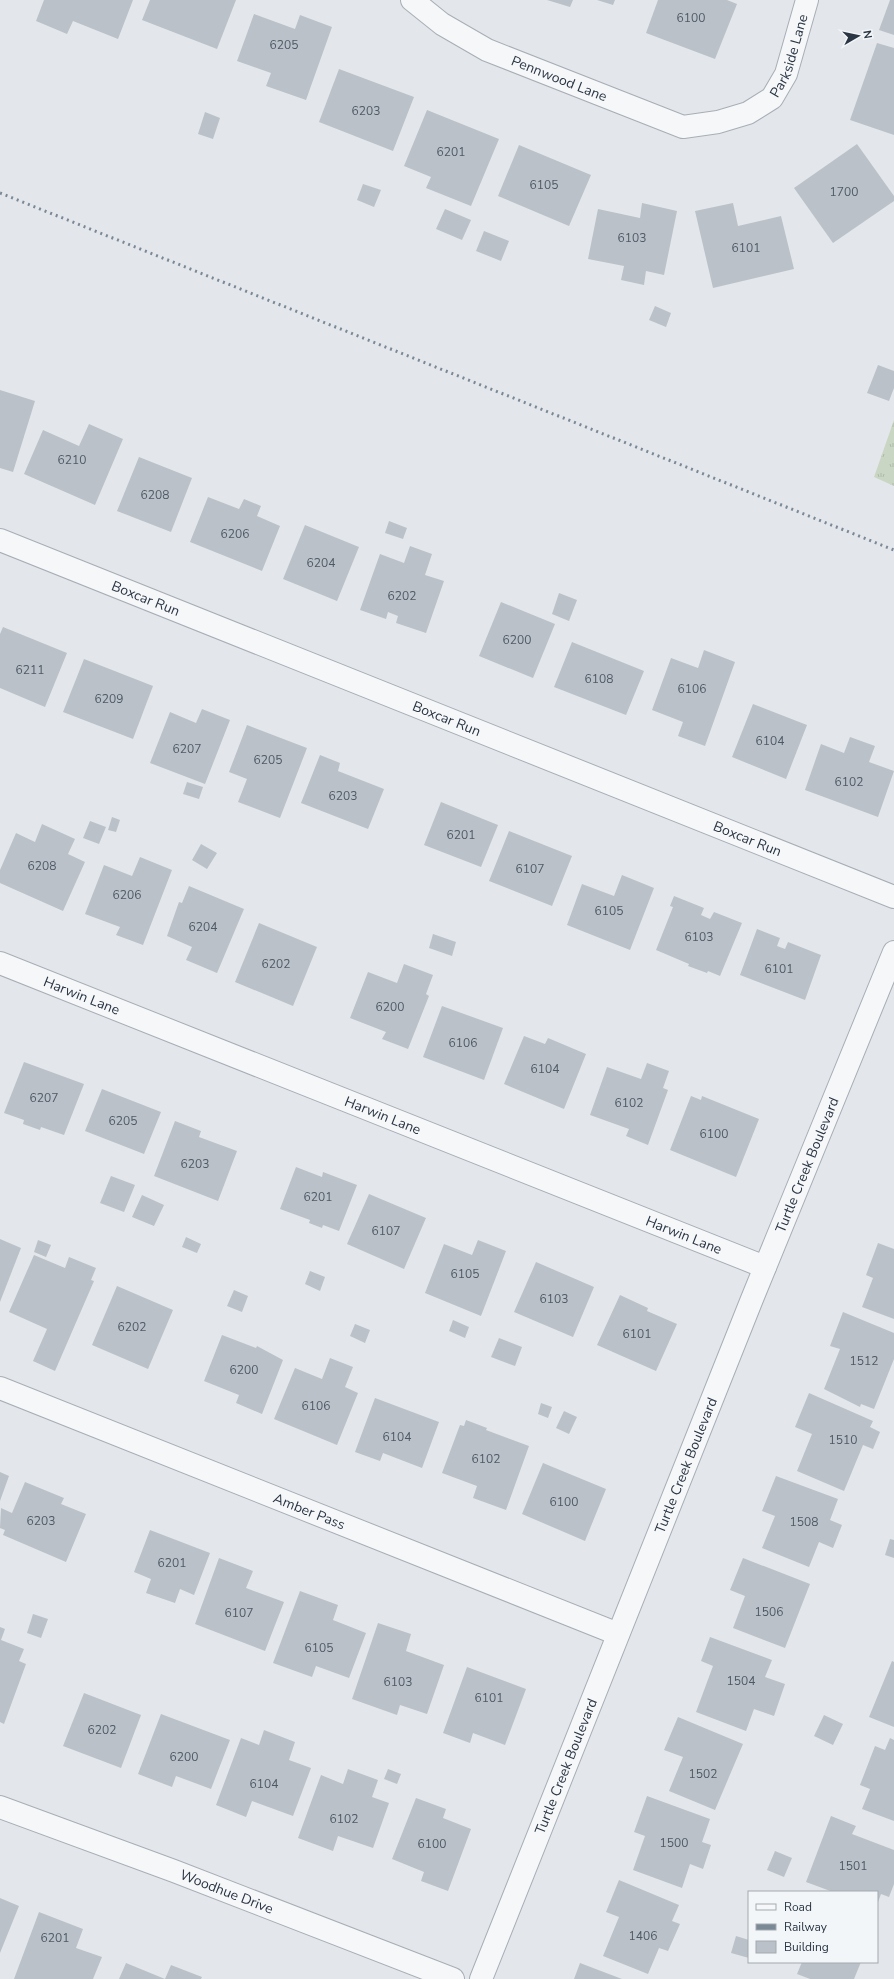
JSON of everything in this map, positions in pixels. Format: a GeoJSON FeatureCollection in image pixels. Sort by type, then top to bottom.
{"type":"FeatureCollection","features":[{"type":"Feature","properties":{"kind":"street","name":"Pennwood Lane"},"geometry":{"type":"LineString","coordinates":[[412,0],[442,24],[487,50],[501,56],[683,127],[718,122]]}},
{"type":"Feature","properties":{"kind":"street","name":"Parkside Lane"},"geometry":{"type":"LineString","coordinates":[[718,122],[748,113],[772,98],[786,74],[807,0]]}},
{"type":"Feature","properties":{"kind":"street","name":"Boxcar Run"},"geometry":{"type":"LineString","coordinates":[[0,540],[894,897]]}},
{"type":"Feature","properties":{"kind":"street","name":"Turtle Creek Boulevard"},"geometry":{"type":"LineString","coordinates":[[481,1979],[765,1267],[894,952]]}},
{"type":"Feature","properties":{"kind":"street","name":"Harwin Lane"},"geometry":{"type":"LineString","coordinates":[[0,963],[765,1267]]}},
{"type":"Feature","properties":{"kind":"street","name":"Amber Pass"},"geometry":{"type":"LineString","coordinates":[[0,1388],[618,1634]]}},
{"type":"Feature","properties":{"kind":"street","name":"Woodhue Drive"},"geometry":{"type":"LineString","coordinates":[[0,1807],[174,1871],[453,1979]]}},
{"type":"Feature","properties":{"kind":"green space"},"geometry":{"type":"Polygon","coordinates":[[[894,420],[894,486],[874,477],[894,420]]]}},
{"type":"Feature","properties":{"kind":"building"},"geometry":{"type":"Polygon","coordinates":[[[44,0],[133,0],[118,39],[73,21],[67,34],[36,21],[44,0]]]}},
{"type":"Feature","properties":{"kind":"building"},"geometry":{"type":"Polygon","coordinates":[[[150,0],[236,0],[217,49],[142,20],[150,0]]]}},
{"type":"Feature","properties":{"kind":"building"},"geometry":{"type":"Polygon","coordinates":[[[547,0],[573,0],[570,7],[547,0]]]}},
{"type":"Feature","properties":{"kind":"building"},"geometry":{"type":"Polygon","coordinates":[[[597,0],[615,0],[613,5],[597,0]]]}},
{"type":"Feature","properties":{"kind":"building"},"geometry":{"type":"Polygon","coordinates":[[[658,0],[727,0],[737,4],[715,59],[646,33],[658,0]]]}},
{"type":"Feature","properties":{"kind":"building"},"geometry":{"type":"Polygon","coordinates":[[[890,0],[894,0],[894,35],[879,30],[890,0]]]}},
{"type":"Feature","properties":{"kind":"building"},"geometry":{"type":"Polygon","coordinates":[[[254,14],[295,29],[300,15],[332,27],[306,100],[266,86],[271,73],[237,61],[254,14]]]}},
{"type":"Feature","properties":{"kind":"building"},"geometry":{"type":"Polygon","coordinates":[[[877,43],[894,48],[894,135],[850,120],[877,43]]]}},
{"type":"Feature","properties":{"kind":"building"},"geometry":{"type":"Polygon","coordinates":[[[339,69],[414,97],[393,151],[319,122],[339,69]]]}},
{"type":"Feature","properties":{"kind":"building"},"geometry":{"type":"Polygon","coordinates":[[[427,110],[499,139],[471,206],[426,188],[431,177],[404,166],[427,110]]]}},
{"type":"Feature","properties":{"kind":"building"},"geometry":{"type":"Polygon","coordinates":[[[205,112],[220,118],[213,139],[198,134],[205,112]]]}},
{"type":"Feature","properties":{"kind":"building"},"geometry":{"type":"Polygon","coordinates":[[[857,144],[894,196],[894,201],[833,243],[794,188],[857,144]]]}},
{"type":"Feature","properties":{"kind":"building"},"geometry":{"type":"Polygon","coordinates":[[[519,145],[591,175],[569,226],[498,196],[519,145]]]}},
{"type":"Feature","properties":{"kind":"building"},"geometry":{"type":"Polygon","coordinates":[[[363,184],[381,190],[374,207],[357,200],[363,184]]]}},
{"type":"Feature","properties":{"kind":"building"},"geometry":{"type":"Polygon","coordinates":[[[642,203],[677,211],[664,275],[646,271],[644,285],[621,280],[624,266],[588,259],[598,209],[640,218],[642,203]]]}},
{"type":"Feature","properties":{"kind":"building"},"geometry":{"type":"Polygon","coordinates":[[[733,203],[738,226],[781,216],[794,269],[713,288],[695,211],[733,203]]]}},
{"type":"Feature","properties":{"kind":"building"},"geometry":{"type":"Polygon","coordinates":[[[445,209],[471,220],[462,240],[436,229],[445,209]]]}},
{"type":"Feature","properties":{"kind":"building"},"geometry":{"type":"Polygon","coordinates":[[[484,231],[509,241],[501,261],[476,251],[484,231]]]}},
{"type":"Feature","properties":{"kind":"building"},"geometry":{"type":"Polygon","coordinates":[[[655,306],[671,313],[666,327],[649,320],[655,306]]]}},
{"type":"Feature","properties":{"kind":"building"},"geometry":{"type":"Polygon","coordinates":[[[878,365],[894,371],[894,388],[889,401],[867,393],[878,365]]]}},
{"type":"Feature","properties":{"kind":"building"},"geometry":{"type":"Polygon","coordinates":[[[0,390],[35,401],[13,472],[0,468],[0,390]]]}},
{"type":"Feature","properties":{"kind":"building"},"geometry":{"type":"Polygon","coordinates":[[[89,424],[123,439],[95,505],[24,474],[43,430],[79,446],[89,424]]]}},
{"type":"Feature","properties":{"kind":"building"},"geometry":{"type":"Polygon","coordinates":[[[139,457],[192,478],[171,532],[117,511],[139,457]]]}},
{"type":"Feature","properties":{"kind":"building"},"geometry":{"type":"Polygon","coordinates":[[[208,497],[239,509],[244,499],[261,506],[257,516],[280,526],[262,571],[190,542],[208,497]]]}},
{"type":"Feature","properties":{"kind":"building"},"geometry":{"type":"Polygon","coordinates":[[[389,521],[407,528],[403,539],[385,533],[389,521]]]}},
{"type":"Feature","properties":{"kind":"building"},"geometry":{"type":"Polygon","coordinates":[[[305,525],[359,547],[337,601],[283,579],[305,525]]]}},
{"type":"Feature","properties":{"kind":"building"},"geometry":{"type":"Polygon","coordinates":[[[410,546],[432,554],[425,575],[444,581],[426,633],[396,623],[398,616],[388,612],[386,619],[360,610],[380,554],[404,563],[410,546]]]}},
{"type":"Feature","properties":{"kind":"building"},"geometry":{"type":"Polygon","coordinates":[[[559,593],[577,600],[569,621],[552,614],[559,593]]]}},
{"type":"Feature","properties":{"kind":"building"},"geometry":{"type":"Polygon","coordinates":[[[501,602],[555,624],[533,678],[479,656],[501,602]]]}},
{"type":"Feature","properties":{"kind":"building"},"geometry":{"type":"Polygon","coordinates":[[[3,627],[67,653],[45,707],[0,688],[0,634],[3,627]]]}},
{"type":"Feature","properties":{"kind":"building"},"geometry":{"type":"Polygon","coordinates":[[[572,642],[644,671],[626,715],[554,687],[572,642]]]}},
{"type":"Feature","properties":{"kind":"building"},"geometry":{"type":"Polygon","coordinates":[[[704,650],[735,662],[705,746],[678,736],[683,722],[652,710],[671,658],[698,668],[704,650]]]}},
{"type":"Feature","properties":{"kind":"building"},"geometry":{"type":"Polygon","coordinates":[[[84,659],[153,686],[133,739],[63,712],[84,659]]]}},
{"type":"Feature","properties":{"kind":"building"},"geometry":{"type":"Polygon","coordinates":[[[753,704],[807,725],[786,779],[732,757],[753,704]]]}},
{"type":"Feature","properties":{"kind":"building"},"geometry":{"type":"Polygon","coordinates":[[[202,709],[230,720],[205,784],[150,763],[170,712],[196,723],[202,709]]]}},
{"type":"Feature","properties":{"kind":"building"},"geometry":{"type":"Polygon","coordinates":[[[247,725],[307,748],[280,818],[238,802],[247,779],[229,772],[247,725]]]}},
{"type":"Feature","properties":{"kind":"building"},"geometry":{"type":"Polygon","coordinates":[[[850,737],[875,746],[869,762],[894,771],[878,817],[805,790],[821,744],[844,753],[850,737]]]}},
{"type":"Feature","properties":{"kind":"building"},"geometry":{"type":"Polygon","coordinates":[[[320,755],[340,763],[338,771],[384,789],[368,829],[301,803],[320,755]]]}},
{"type":"Feature","properties":{"kind":"building"},"geometry":{"type":"Polygon","coordinates":[[[187,782],[203,787],[199,799],[183,794],[187,782]]]}},
{"type":"Feature","properties":{"kind":"building"},"geometry":{"type":"Polygon","coordinates":[[[441,802],[498,825],[481,867],[424,845],[441,802]]]}},
{"type":"Feature","properties":{"kind":"building"},"geometry":{"type":"Polygon","coordinates":[[[112,817],[120,820],[116,832],[108,830],[112,817]]]}},
{"type":"Feature","properties":{"kind":"building"},"geometry":{"type":"Polygon","coordinates":[[[90,821],[106,827],[99,844],[83,838],[90,821]]]}},
{"type":"Feature","properties":{"kind":"building"},"geometry":{"type":"Polygon","coordinates":[[[42,824],[75,839],[68,854],[85,862],[63,911],[0,883],[0,870],[16,833],[35,842],[42,824]]]}},
{"type":"Feature","properties":{"kind":"building"},"geometry":{"type":"Polygon","coordinates":[[[509,831],[572,856],[552,906],[489,881],[509,831]]]}},
{"type":"Feature","properties":{"kind":"building"},"geometry":{"type":"Polygon","coordinates":[[[201,844],[217,853],[207,869],[192,860],[201,844]]]}},
{"type":"Feature","properties":{"kind":"building"},"geometry":{"type":"Polygon","coordinates":[[[140,857],[172,870],[143,945],[116,935],[120,927],[85,914],[104,865],[132,876],[140,857]]]}},
{"type":"Feature","properties":{"kind":"building"},"geometry":{"type":"Polygon","coordinates":[[[622,875],[654,888],[630,950],[567,925],[582,884],[614,896],[622,875]]]}},
{"type":"Feature","properties":{"kind":"building"},"geometry":{"type":"Polygon","coordinates":[[[189,886],[244,909],[217,973],[186,960],[192,947],[167,936],[179,902],[182,903],[189,886]]]}},
{"type":"Feature","properties":{"kind":"building"},"geometry":{"type":"Polygon","coordinates":[[[674,896],[704,908],[701,915],[710,919],[714,912],[742,923],[720,976],[688,966],[689,964],[656,950],[673,907],[670,906],[674,896]]]}},
{"type":"Feature","properties":{"kind":"building"},"geometry":{"type":"Polygon","coordinates":[[[259,923],[317,947],[293,1006],[235,982],[259,923]]]}},
{"type":"Feature","properties":{"kind":"building"},"geometry":{"type":"Polygon","coordinates":[[[757,929],[780,938],[777,946],[785,949],[788,942],[821,955],[805,1000],[740,975],[757,929]]]}},
{"type":"Feature","properties":{"kind":"building"},"geometry":{"type":"Polygon","coordinates":[[[433,934],[456,942],[452,956],[429,948],[433,934]]]}},
{"type":"Feature","properties":{"kind":"building"},"geometry":{"type":"Polygon","coordinates":[[[404,964],[433,975],[426,994],[429,996],[408,1049],[382,1039],[386,1032],[350,1018],[368,972],[397,983],[404,964]]]}},
{"type":"Feature","properties":{"kind":"building"},"geometry":{"type":"Polygon","coordinates":[[[442,1006],[503,1028],[484,1080],[423,1057],[442,1006]]]}},
{"type":"Feature","properties":{"kind":"building"},"geometry":{"type":"Polygon","coordinates":[[[524,1036],[545,1044],[548,1038],[586,1054],[564,1109],[504,1084],[524,1036]]]}},
{"type":"Feature","properties":{"kind":"building"},"geometry":{"type":"Polygon","coordinates":[[[24,1062],[84,1084],[64,1135],[41,1127],[40,1130],[23,1124],[24,1120],[4,1113],[24,1062]]]}},
{"type":"Feature","properties":{"kind":"building"},"geometry":{"type":"Polygon","coordinates":[[[647,1063],[669,1071],[663,1088],[668,1090],[648,1145],[626,1136],[629,1129],[590,1115],[607,1067],[641,1079],[647,1063]]]}},
{"type":"Feature","properties":{"kind":"building"},"geometry":{"type":"Polygon","coordinates":[[[102,1089],[161,1112],[144,1154],[85,1131],[102,1089]]]}},
{"type":"Feature","properties":{"kind":"building"},"geometry":{"type":"Polygon","coordinates":[[[691,1096],[701,1100],[702,1096],[759,1119],[736,1177],[670,1150],[691,1096]]]}},
{"type":"Feature","properties":{"kind":"building"},"geometry":{"type":"Polygon","coordinates":[[[175,1121],[201,1131],[199,1137],[237,1151],[218,1201],[154,1176],[175,1121]]]}},
{"type":"Feature","properties":{"kind":"building"},"geometry":{"type":"Polygon","coordinates":[[[296,1167],[322,1177],[323,1172],[357,1185],[339,1231],[323,1225],[322,1228],[309,1223],[310,1220],[280,1209],[296,1167]]]}},
{"type":"Feature","properties":{"kind":"building"},"geometry":{"type":"Polygon","coordinates":[[[111,1176],[135,1185],[124,1212],[100,1203],[111,1176]]]}},
{"type":"Feature","properties":{"kind":"building"},"geometry":{"type":"Polygon","coordinates":[[[369,1194],[426,1218],[404,1269],[347,1244],[369,1194]]]}},
{"type":"Feature","properties":{"kind":"building"},"geometry":{"type":"Polygon","coordinates":[[[142,1195],[164,1205],[154,1226],[132,1217],[142,1195]]]}},
{"type":"Feature","properties":{"kind":"building"},"geometry":{"type":"Polygon","coordinates":[[[186,1237],[201,1244],[197,1253],[182,1247],[186,1237]]]}},
{"type":"Feature","properties":{"kind":"building"},"geometry":{"type":"Polygon","coordinates":[[[0,1239],[21,1248],[0,1302],[0,1239]]]}},
{"type":"Feature","properties":{"kind":"building"},"geometry":{"type":"Polygon","coordinates":[[[38,1240],[51,1245],[46,1257],[34,1252],[38,1240]]]}},
{"type":"Feature","properties":{"kind":"building"},"geometry":{"type":"Polygon","coordinates":[[[478,1240],[506,1251],[481,1316],[425,1293],[444,1244],[472,1255],[478,1240]]]}},
{"type":"Feature","properties":{"kind":"building"},"geometry":{"type":"Polygon","coordinates":[[[878,1243],[894,1249],[894,1319],[862,1307],[873,1278],[866,1275],[878,1243]]]}},
{"type":"Feature","properties":{"kind":"building"},"geometry":{"type":"Polygon","coordinates":[[[34,1255],[65,1268],[69,1257],[96,1268],[91,1280],[94,1281],[55,1371],[33,1361],[47,1329],[9,1312],[34,1255]]]}},
{"type":"Feature","properties":{"kind":"building"},"geometry":{"type":"Polygon","coordinates":[[[536,1262],[594,1287],[573,1337],[514,1312],[536,1262]]]}},
{"type":"Feature","properties":{"kind":"building"},"geometry":{"type":"Polygon","coordinates":[[[310,1271],[325,1277],[320,1291],[305,1284],[310,1271]]]}},
{"type":"Feature","properties":{"kind":"building"},"geometry":{"type":"Polygon","coordinates":[[[117,1286],[173,1310],[148,1369],[92,1345],[117,1286]]]}},
{"type":"Feature","properties":{"kind":"building"},"geometry":{"type":"Polygon","coordinates":[[[234,1290],[248,1296],[242,1312],[227,1306],[234,1290]]]}},
{"type":"Feature","properties":{"kind":"building"},"geometry":{"type":"Polygon","coordinates":[[[620,1295],[648,1308],[647,1311],[677,1324],[656,1371],[597,1345],[620,1295]]]}},
{"type":"Feature","properties":{"kind":"building"},"geometry":{"type":"Polygon","coordinates":[[[843,1312],[894,1333],[894,1359],[874,1409],[861,1404],[860,1407],[824,1389],[840,1349],[830,1346],[843,1312]]]}},
{"type":"Feature","properties":{"kind":"building"},"geometry":{"type":"Polygon","coordinates":[[[453,1320],[469,1327],[465,1338],[449,1331],[453,1320]]]}},
{"type":"Feature","properties":{"kind":"building"},"geometry":{"type":"Polygon","coordinates":[[[355,1324],[370,1330],[365,1343],[350,1336],[355,1324]]]}},
{"type":"Feature","properties":{"kind":"building"},"geometry":{"type":"Polygon","coordinates":[[[222,1335],[256,1348],[257,1346],[283,1360],[262,1414],[236,1403],[239,1395],[204,1381],[222,1335]]]}},
{"type":"Feature","properties":{"kind":"building"},"geometry":{"type":"Polygon","coordinates":[[[499,1338],[522,1347],[515,1366],[491,1357],[499,1338]]]}},
{"type":"Feature","properties":{"kind":"building"},"geometry":{"type":"Polygon","coordinates":[[[330,1358],[353,1367],[345,1387],[358,1393],[337,1445],[274,1419],[295,1368],[322,1379],[330,1358]]]}},
{"type":"Feature","properties":{"kind":"building"},"geometry":{"type":"Polygon","coordinates":[[[809,1393],[873,1421],[870,1427],[880,1432],[873,1449],[863,1445],[844,1491],[797,1471],[812,1434],[795,1427],[809,1393]]]}},
{"type":"Feature","properties":{"kind":"building"},"geometry":{"type":"Polygon","coordinates":[[[375,1398],[439,1422],[422,1468],[383,1453],[380,1461],[355,1452],[375,1398]]]}},
{"type":"Feature","properties":{"kind":"building"},"geometry":{"type":"Polygon","coordinates":[[[541,1403],[552,1407],[548,1418],[538,1414],[541,1403]]]}},
{"type":"Feature","properties":{"kind":"building"},"geometry":{"type":"Polygon","coordinates":[[[564,1411],[577,1417],[569,1434],[556,1428],[564,1411]]]}},
{"type":"Feature","properties":{"kind":"building"},"geometry":{"type":"Polygon","coordinates":[[[466,1420],[487,1428],[486,1430],[529,1446],[506,1510],[473,1498],[477,1486],[442,1473],[460,1425],[464,1426],[466,1420]]]}},
{"type":"Feature","properties":{"kind":"building"},"geometry":{"type":"Polygon","coordinates":[[[543,1463],[606,1489],[585,1541],[522,1514],[543,1463]]]}},
{"type":"Feature","properties":{"kind":"building"},"geometry":{"type":"Polygon","coordinates":[[[0,1472],[9,1476],[0,1501],[0,1472]]]}},
{"type":"Feature","properties":{"kind":"building"},"geometry":{"type":"Polygon","coordinates":[[[776,1476],[838,1499],[830,1520],[842,1525],[833,1548],[819,1542],[809,1567],[762,1548],[775,1516],[762,1511],[776,1476]]]}},
{"type":"Feature","properties":{"kind":"building"},"geometry":{"type":"Polygon","coordinates":[[[25,1482],[64,1498],[61,1504],[86,1514],[66,1562],[3,1535],[5,1530],[0,1528],[1,1508],[12,1513],[25,1482]]]}},
{"type":"Feature","properties":{"kind":"building"},"geometry":{"type":"Polygon","coordinates":[[[150,1530],[210,1553],[194,1595],[180,1589],[175,1603],[146,1593],[151,1579],[134,1572],[150,1530]]]}},
{"type":"Feature","properties":{"kind":"building"},"geometry":{"type":"Polygon","coordinates":[[[890,1539],[894,1540],[894,1558],[885,1555],[890,1539]]]}},
{"type":"Feature","properties":{"kind":"building"},"geometry":{"type":"Polygon","coordinates":[[[219,1558],[253,1571],[246,1588],[284,1602],[265,1651],[195,1624],[219,1558]]]}},
{"type":"Feature","properties":{"kind":"building"},"geometry":{"type":"Polygon","coordinates":[[[743,1558],[810,1584],[785,1648],[733,1628],[745,1596],[730,1590],[743,1558]]]}},
{"type":"Feature","properties":{"kind":"building"},"geometry":{"type":"Polygon","coordinates":[[[300,1591],[338,1605],[333,1620],[366,1633],[349,1678],[316,1666],[312,1677],[273,1663],[300,1591]]]}},
{"type":"Feature","properties":{"kind":"building"},"geometry":{"type":"Polygon","coordinates":[[[33,1614],[48,1619],[41,1638],[27,1633],[33,1614]]]}},
{"type":"Feature","properties":{"kind":"building"},"geometry":{"type":"Polygon","coordinates":[[[378,1623],[411,1634],[406,1651],[444,1665],[427,1714],[400,1705],[397,1715],[352,1699],[378,1623]]]}},
{"type":"Feature","properties":{"kind":"building"},"geometry":{"type":"Polygon","coordinates":[[[0,1627],[5,1629],[1,1640],[24,1649],[19,1661],[26,1664],[4,1724],[0,1722],[0,1627]]]}},
{"type":"Feature","properties":{"kind":"building"},"geometry":{"type":"Polygon","coordinates":[[[710,1637],[772,1660],[765,1677],[785,1684],[774,1716],[754,1709],[746,1731],[696,1712],[713,1666],[701,1661],[710,1637]]]}},
{"type":"Feature","properties":{"kind":"building"},"geometry":{"type":"Polygon","coordinates":[[[892,1661],[894,1662],[894,1727],[869,1717],[892,1661]]]}},
{"type":"Feature","properties":{"kind":"building"},"geometry":{"type":"Polygon","coordinates":[[[467,1667],[526,1689],[505,1745],[473,1733],[470,1743],[443,1733],[467,1667]]]}},
{"type":"Feature","properties":{"kind":"building"},"geometry":{"type":"Polygon","coordinates":[[[84,1693],[141,1715],[121,1768],[63,1746],[84,1693]]]}},
{"type":"Feature","properties":{"kind":"building"},"geometry":{"type":"Polygon","coordinates":[[[161,1714],[230,1740],[211,1789],[176,1776],[172,1787],[138,1774],[161,1714]]]}},
{"type":"Feature","properties":{"kind":"building"},"geometry":{"type":"Polygon","coordinates":[[[824,1715],[843,1724],[833,1745],[814,1736],[824,1715]]]}},
{"type":"Feature","properties":{"kind":"building"},"geometry":{"type":"Polygon","coordinates":[[[678,1717],[743,1744],[715,1810],[669,1791],[683,1757],[664,1750],[678,1717]]]}},
{"type":"Feature","properties":{"kind":"building"},"geometry":{"type":"Polygon","coordinates":[[[264,1730],[295,1742],[289,1760],[311,1768],[293,1816],[252,1801],[246,1817],[216,1805],[241,1738],[259,1745],[264,1730]]]}},
{"type":"Feature","properties":{"kind":"building"},"geometry":{"type":"Polygon","coordinates":[[[890,1738],[894,1740],[894,1821],[862,1809],[870,1789],[860,1785],[875,1746],[885,1750],[890,1738]]]}},
{"type":"Feature","properties":{"kind":"building"},"geometry":{"type":"Polygon","coordinates":[[[348,1769],[378,1780],[372,1797],[389,1803],[373,1848],[338,1836],[333,1851],[298,1838],[321,1775],[343,1784],[348,1769]]]}},
{"type":"Feature","properties":{"kind":"building"},"geometry":{"type":"Polygon","coordinates":[[[388,1769],[401,1774],[397,1784],[384,1779],[388,1769]]]}},
{"type":"Feature","properties":{"kind":"building"},"geometry":{"type":"Polygon","coordinates":[[[647,1796],[710,1819],[702,1842],[711,1845],[703,1869],[690,1864],[682,1888],[633,1870],[645,1836],[634,1832],[647,1796]]]}},
{"type":"Feature","properties":{"kind":"building"},"geometry":{"type":"Polygon","coordinates":[[[416,1798],[446,1809],[443,1818],[471,1829],[448,1891],[421,1881],[424,1872],[392,1859],[416,1798]]]}},
{"type":"Feature","properties":{"kind":"building"},"geometry":{"type":"Polygon","coordinates":[[[831,1816],[856,1826],[852,1834],[894,1850],[894,1884],[889,1897],[881,1894],[878,1902],[878,1891],[830,1891],[806,1882],[831,1816]]]}},
{"type":"Feature","properties":{"kind":"building"},"geometry":{"type":"Polygon","coordinates":[[[775,1851],[792,1858],[784,1877],[767,1870],[775,1851]]]}},
{"type":"Feature","properties":{"kind":"building"},"geometry":{"type":"Polygon","coordinates":[[[619,1880],[679,1905],[672,1921],[680,1924],[668,1951],[659,1948],[648,1974],[603,1956],[619,1917],[606,1912],[619,1880]]]}},
{"type":"Feature","properties":{"kind":"building"},"geometry":{"type":"Polygon","coordinates":[[[0,1898],[19,1906],[0,1953],[0,1898]]]}},
{"type":"Feature","properties":{"kind":"building"},"geometry":{"type":"Polygon","coordinates":[[[39,1912],[83,1929],[76,1948],[102,1957],[93,1979],[14,1979],[39,1912]]]}},
{"type":"Feature","properties":{"kind":"building"},"geometry":{"type":"Polygon","coordinates":[[[736,1936],[748,1940],[748,1958],[731,1953],[736,1936]]]}},
{"type":"Feature","properties":{"kind":"building"},"geometry":{"type":"Polygon","coordinates":[[[126,1963],[165,1979],[119,1979],[126,1963]]]}},
{"type":"Feature","properties":{"kind":"building"},"geometry":{"type":"Polygon","coordinates":[[[580,1963],[622,1979],[574,1979],[580,1963]]]}},
{"type":"Feature","properties":{"kind":"building"},"geometry":{"type":"Polygon","coordinates":[[[802,1963],[861,1963],[854,1979],[810,1979],[797,1974],[802,1963]]]}},
{"type":"Feature","properties":{"kind":"building"},"geometry":{"type":"Polygon","coordinates":[[[171,1965],[202,1977],[201,1979],[165,1979],[171,1965]]]}},
{"type":"Feature","properties":{"kind":"railway"},"geometry":{"type":"LineString","coordinates":[[0,193],[894,550]]}}]}
